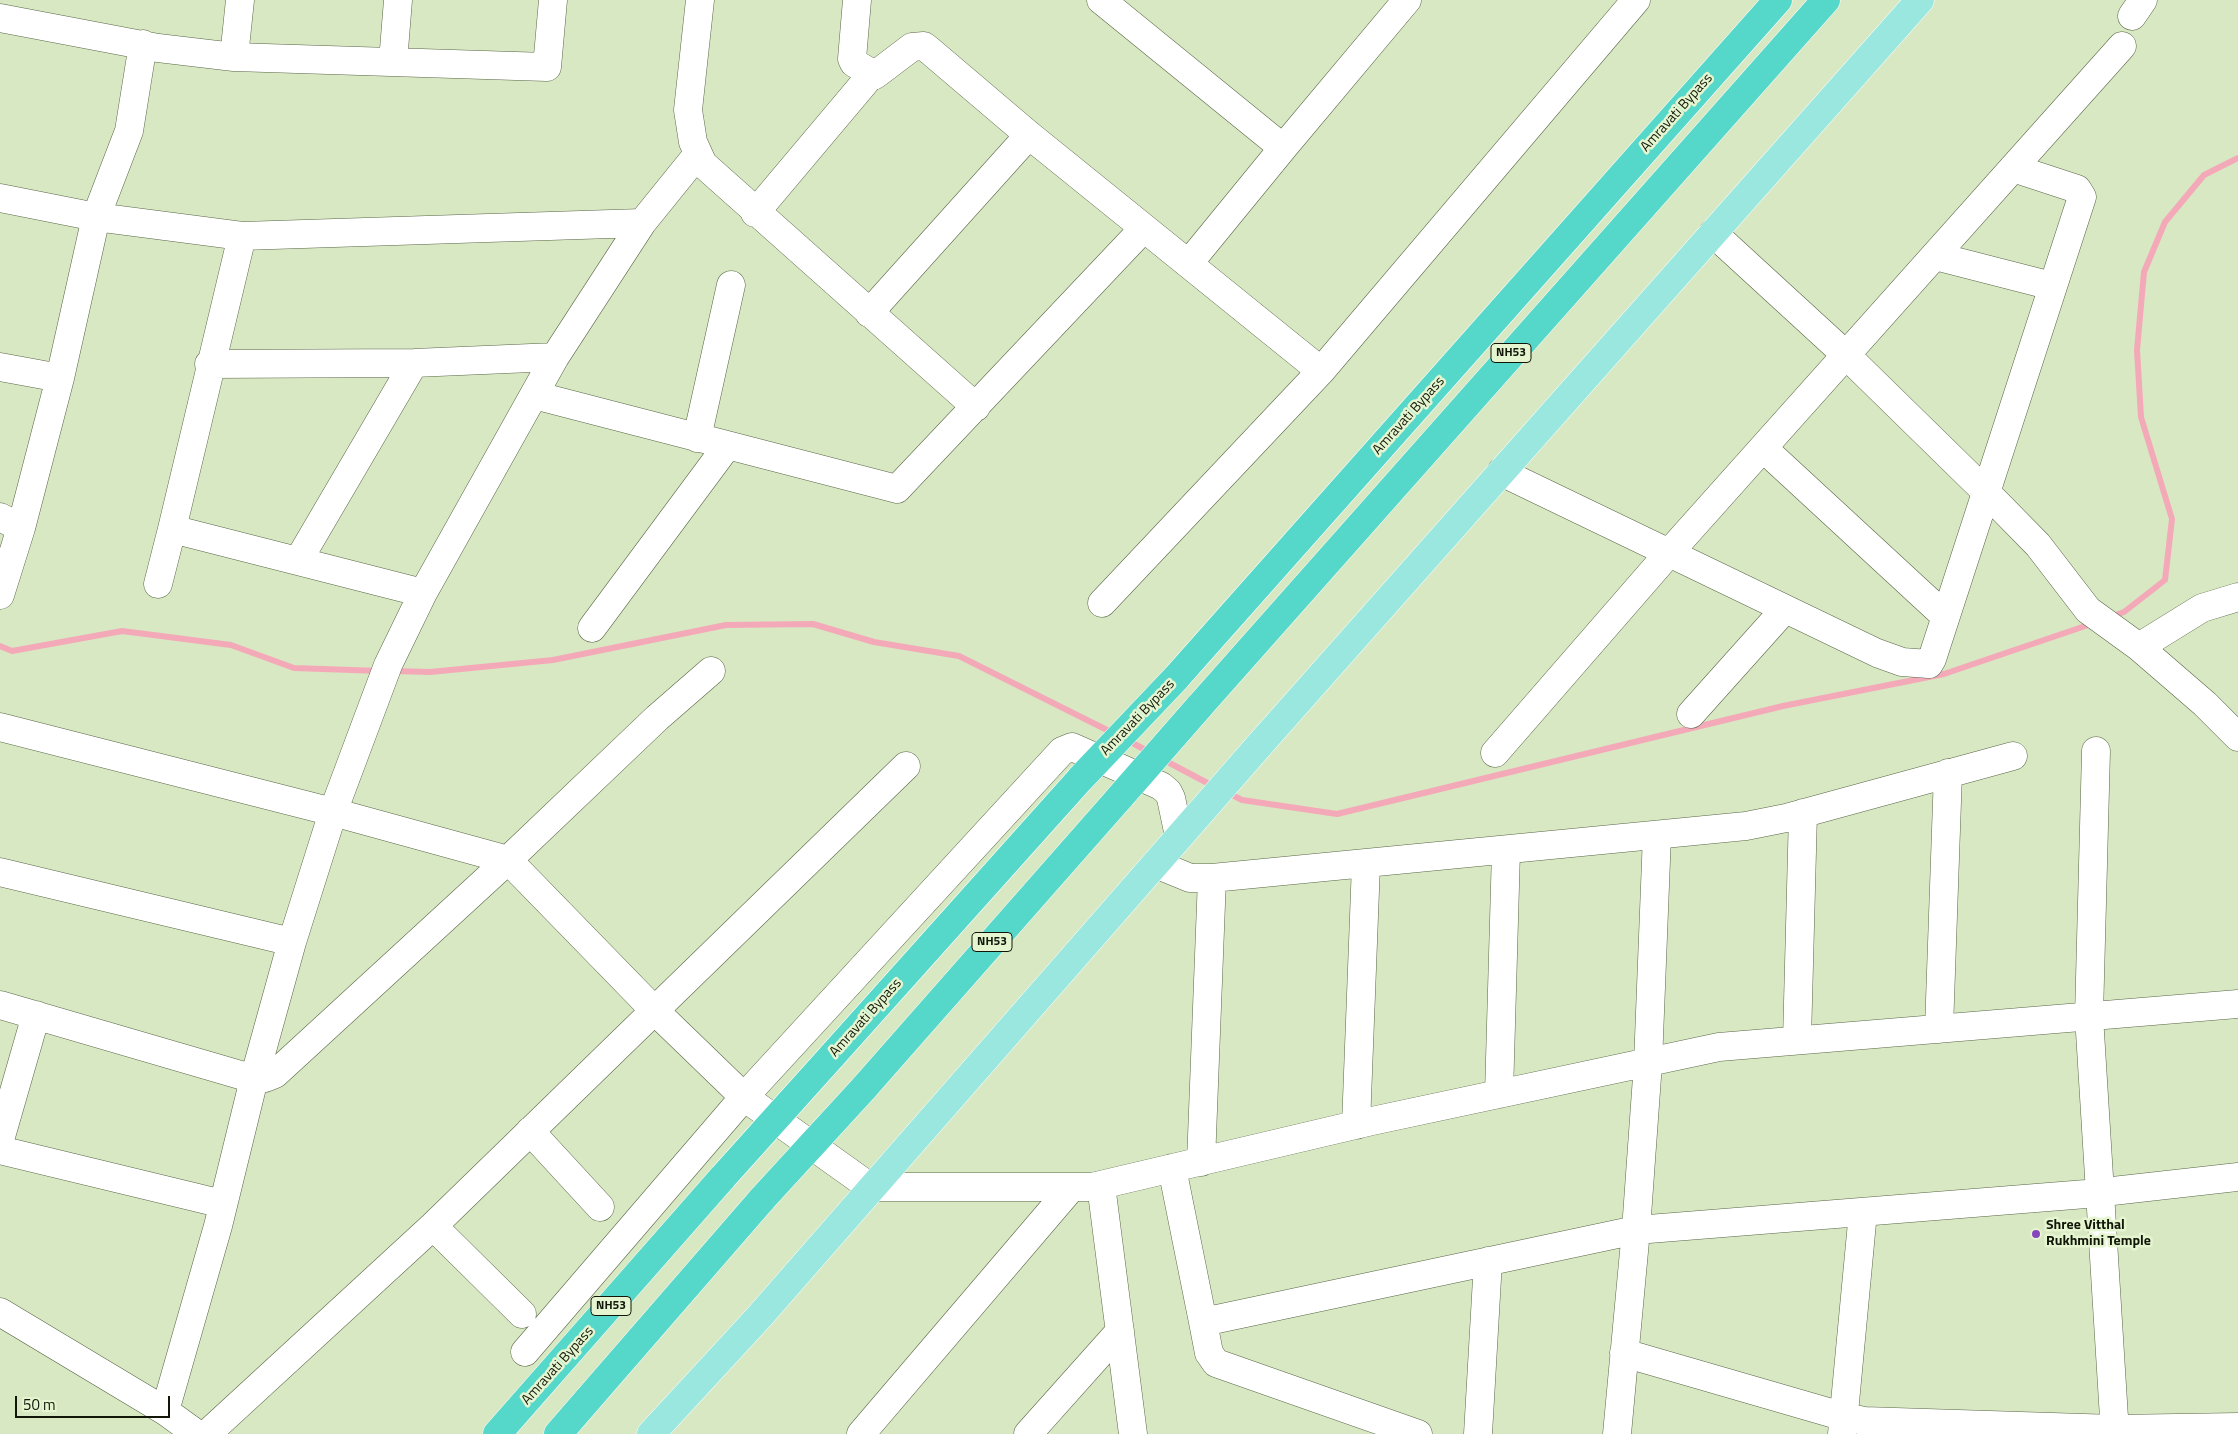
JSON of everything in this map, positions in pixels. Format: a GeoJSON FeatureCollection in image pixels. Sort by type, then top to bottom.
{"type":"FeatureCollection","features":[{"type":"Feature","properties":{"kind":"highway","name":"Amravati Bypass"},"geometry":{"type":"LineString","coordinates":[[497,1434],[724,1176],[1081,778],[1175,679],[1778,0]]}},
{"type":"Feature","properties":{"kind":"highway","name":"NH53"},"geometry":{"type":"LineString","coordinates":[[558,1434],[763,1198],[863,1089],[1504,360],[1826,0]]}},
{"type":"Feature","properties":{"kind":"highway"},"geometry":{"type":"LineString","coordinates":[[1477,339],[1504,360]]}},
{"type":"Feature","properties":{"kind":"main road"},"geometry":{"type":"LineString","coordinates":[[651,1434],[759,1317],[1179,836],[1920,0]]}},
{"type":"Feature","properties":{"kind":"street"},"geometry":{"type":"LineString","coordinates":[[234,57],[240,0]]}},
{"type":"Feature","properties":{"kind":"street"},"geometry":{"type":"LineString","coordinates":[[393,62],[398,0]]}},
{"type":"Feature","properties":{"kind":"street"},"geometry":{"type":"LineString","coordinates":[[0,18],[142,44],[234,57],[547,67],[553,0]]}},
{"type":"Feature","properties":{"kind":"street"},"geometry":{"type":"LineString","coordinates":[[700,0],[688,110],[697,155],[703,164],[755,213],[976,407]]}},
{"type":"Feature","properties":{"kind":"street"},"geometry":{"type":"LineString","coordinates":[[857,0],[852,59],[854,63],[872,74],[878,74],[912,46],[924,46],[1029,135],[1321,371]]}},
{"type":"Feature","properties":{"kind":"street"},"geometry":{"type":"LineString","coordinates":[[1101,0],[1283,148]]}},
{"type":"Feature","properties":{"kind":"street"},"geometry":{"type":"LineString","coordinates":[[1189,263],[1408,0]]}},
{"type":"Feature","properties":{"kind":"street"},"geometry":{"type":"LineString","coordinates":[[1102,603],[1321,371],[1636,0]]}},
{"type":"Feature","properties":{"kind":"street"},"geometry":{"type":"LineString","coordinates":[[0,596],[10,522],[60,378],[96,217],[129,131],[142,44]]}},
{"type":"Feature","properties":{"kind":"street"},"geometry":{"type":"LineString","coordinates":[[1495,753],[1668,554],[2122,46]]}},
{"type":"Feature","properties":{"kind":"street"},"geometry":{"type":"LineString","coordinates":[[755,213],[872,74]]}},
{"type":"Feature","properties":{"kind":"street"},"geometry":{"type":"LineString","coordinates":[[869,313],[1029,135]]}},
{"type":"Feature","properties":{"kind":"street"},"geometry":{"type":"LineString","coordinates":[[165,1411],[223,1204],[254,1079],[292,942],[333,812],[388,665],[423,593],[555,356],[642,223],[697,155]]}},
{"type":"Feature","properties":{"kind":"street"},"geometry":{"type":"LineString","coordinates":[[1501,472],[1877,653],[1902,662],[1925,665],[1932,659],[2081,194],[2077,189],[2013,168]]}},
{"type":"Feature","properties":{"kind":"street"},"geometry":{"type":"LineString","coordinates":[[0,198],[96,217],[242,236],[642,223]]}},
{"type":"Feature","properties":{"kind":"street"},"geometry":{"type":"LineString","coordinates":[[534,395],[897,489],[1144,228]]}},
{"type":"Feature","properties":{"kind":"street"},"geometry":{"type":"LineString","coordinates":[[1713,233],[1846,355],[1986,492],[2038,545],[2088,610],[2139,647],[2205,704],[2238,737]]}},
{"type":"Feature","properties":{"kind":"street"},"geometry":{"type":"LineString","coordinates":[[158,584],[242,236]]}},
{"type":"Feature","properties":{"kind":"street"},"geometry":{"type":"LineString","coordinates":[[1935,256],[2052,286]]}},
{"type":"Feature","properties":{"kind":"street"},"geometry":{"type":"LineString","coordinates":[[697,438],[731,285]]}},
{"type":"Feature","properties":{"kind":"street"},"geometry":{"type":"LineString","coordinates":[[210,364],[414,363],[555,356]]}},
{"type":"Feature","properties":{"kind":"street"},"geometry":{"type":"LineString","coordinates":[[298,561],[414,363]]}},
{"type":"Feature","properties":{"kind":"street"},"geometry":{"type":"LineString","coordinates":[[0,367],[60,378]]}},
{"type":"Feature","properties":{"kind":"street"},"geometry":{"type":"LineString","coordinates":[[592,628],[727,446]]}},
{"type":"Feature","properties":{"kind":"street"},"geometry":{"type":"LineString","coordinates":[[1763,448],[1945,616]]}},
{"type":"Feature","properties":{"kind":"street"},"geometry":{"type":"LineString","coordinates":[[172,530],[423,593]]}},
{"type":"Feature","properties":{"kind":"street"},"geometry":{"type":"LineString","coordinates":[[2139,647],[2202,608],[2238,597]]}},
{"type":"Feature","properties":{"kind":"street"},"geometry":{"type":"LineString","coordinates":[[1691,714],[1785,609]]}},
{"type":"Feature","properties":{"kind":"street"},"geometry":{"type":"LineString","coordinates":[[0,1005],[254,1079],[274,1074],[508,860],[657,718],[711,671]]}},
{"type":"Feature","properties":{"kind":"street"},"geometry":{"type":"LineString","coordinates":[[0,728],[333,812],[508,860],[655,1011],[744,1097],[870,1188],[1071,1188],[1101,1185],[1356,1125],[1719,1047],[2238,1004]]}},
{"type":"Feature","properties":{"kind":"street"},"geometry":{"type":"LineString","coordinates":[[525,1352],[744,1097],[1062,751],[1072,747],[1161,786],[1168,792],[1171,798],[1179,836]]}},
{"type":"Feature","properties":{"kind":"street"},"geometry":{"type":"LineString","coordinates":[[2096,751],[2088,1016],[2115,1431]]}},
{"type":"Feature","properties":{"kind":"street"},"geometry":{"type":"LineString","coordinates":[[1156,864],[1190,878],[1212,878],[1506,851],[1746,826],[1803,814],[2013,756]]}},
{"type":"Feature","properties":{"kind":"street"},"geometry":{"type":"LineString","coordinates":[[207,1434],[433,1226],[906,766]]}},
{"type":"Feature","properties":{"kind":"street"},"geometry":{"type":"LineString","coordinates":[[1939,1028],[1948,773]]}},
{"type":"Feature","properties":{"kind":"street"},"geometry":{"type":"LineString","coordinates":[[1797,1040],[1803,814]]}},
{"type":"Feature","properties":{"kind":"street"},"geometry":{"type":"LineString","coordinates":[[1617,1434],[1636,1230],[1648,1063],[1657,835]]}},
{"type":"Feature","properties":{"kind":"street"},"geometry":{"type":"LineString","coordinates":[[1499,1094],[1506,851]]}},
{"type":"Feature","properties":{"kind":"street"},"geometry":{"type":"LineString","coordinates":[[1356,1125],[1366,864]]}},
{"type":"Feature","properties":{"kind":"street"},"geometry":{"type":"LineString","coordinates":[[0,872],[292,942]]}},
{"type":"Feature","properties":{"kind":"street"},"geometry":{"type":"LineString","coordinates":[[1202,1162],[1212,878]]}},
{"type":"Feature","properties":{"kind":"street"},"geometry":{"type":"LineString","coordinates":[[0,1140],[36,1015]]}},
{"type":"Feature","properties":{"kind":"street"},"geometry":{"type":"LineString","coordinates":[[530,1131],[600,1207]]}},
{"type":"Feature","properties":{"kind":"street"},"geometry":{"type":"LineString","coordinates":[[0,1150],[223,1204]]}},
{"type":"Feature","properties":{"kind":"street"},"geometry":{"type":"LineString","coordinates":[[1172,1168],[1208,1353],[1216,1363],[1418,1434]]}},
{"type":"Feature","properties":{"kind":"street"},"geometry":{"type":"LineString","coordinates":[[1203,1322],[1636,1230],[2100,1192],[2238,1177]]}},
{"type":"Feature","properties":{"kind":"street"},"geometry":{"type":"LineString","coordinates":[[1101,1185],[1133,1434]]}},
{"type":"Feature","properties":{"kind":"street"},"geometry":{"type":"LineString","coordinates":[[861,1434],[1071,1188]]}},
{"type":"Feature","properties":{"kind":"street"},"geometry":{"type":"LineString","coordinates":[[1844,1426],[1863,1212]]}},
{"type":"Feature","properties":{"kind":"street"},"geometry":{"type":"LineString","coordinates":[[433,1226],[522,1314]]}},
{"type":"Feature","properties":{"kind":"street"},"geometry":{"type":"LineString","coordinates":[[1478,1434],[1488,1262]]}},
{"type":"Feature","properties":{"kind":"street"},"geometry":{"type":"LineString","coordinates":[[0,1312],[165,1411],[197,1434]]}},
{"type":"Feature","properties":{"kind":"street"},"geometry":{"type":"LineString","coordinates":[[1028,1434],[1120,1331]]}},
{"type":"Feature","properties":{"kind":"street"},"geometry":{"type":"LineString","coordinates":[[1624,1353],[1844,1426],[1885,1422],[2115,1431],[2238,1427]]}},
{"type":"Feature","properties":{"kind":"waterway"},"geometry":{"type":"LineString","coordinates":[[2110,617],[2124,612],[2165,580],[2172,519],[2141,417],[2137,350],[2144,272],[2165,222],[2204,175],[2238,158]]}},
{"type":"Feature","properties":{"kind":"waterway"},"geometry":{"type":"LineString","coordinates":[[1226,792],[1242,800],[1337,814],[1783,706],[1944,674],[2094,623]]}},
{"type":"Feature","properties":{"kind":"waterway"},"geometry":{"type":"LineString","coordinates":[[392,671],[430,672],[553,660],[726,625],[813,624],[874,642],[959,656],[1113,733]]}},
{"type":"Feature","properties":{"kind":"waterway"},"geometry":{"type":"LineString","coordinates":[[0,646],[12,651],[122,631],[231,645],[294,668],[380,671]]}},
{"type":"Feature","properties":{"kind":"waterway"},"geometry":{"type":"LineString","coordinates":[[1127,740],[1151,753]]}},
{"type":"Feature","properties":{"kind":"waterway"},"geometry":{"type":"LineString","coordinates":[[1162,759],[1215,787]]}},
{"type":"Feature","properties":{"kind":"place","name":"Shree Vitthal Rukhmini Temple"},"geometry":{"type":"Point","coordinates":[2036,1234]}}]}
